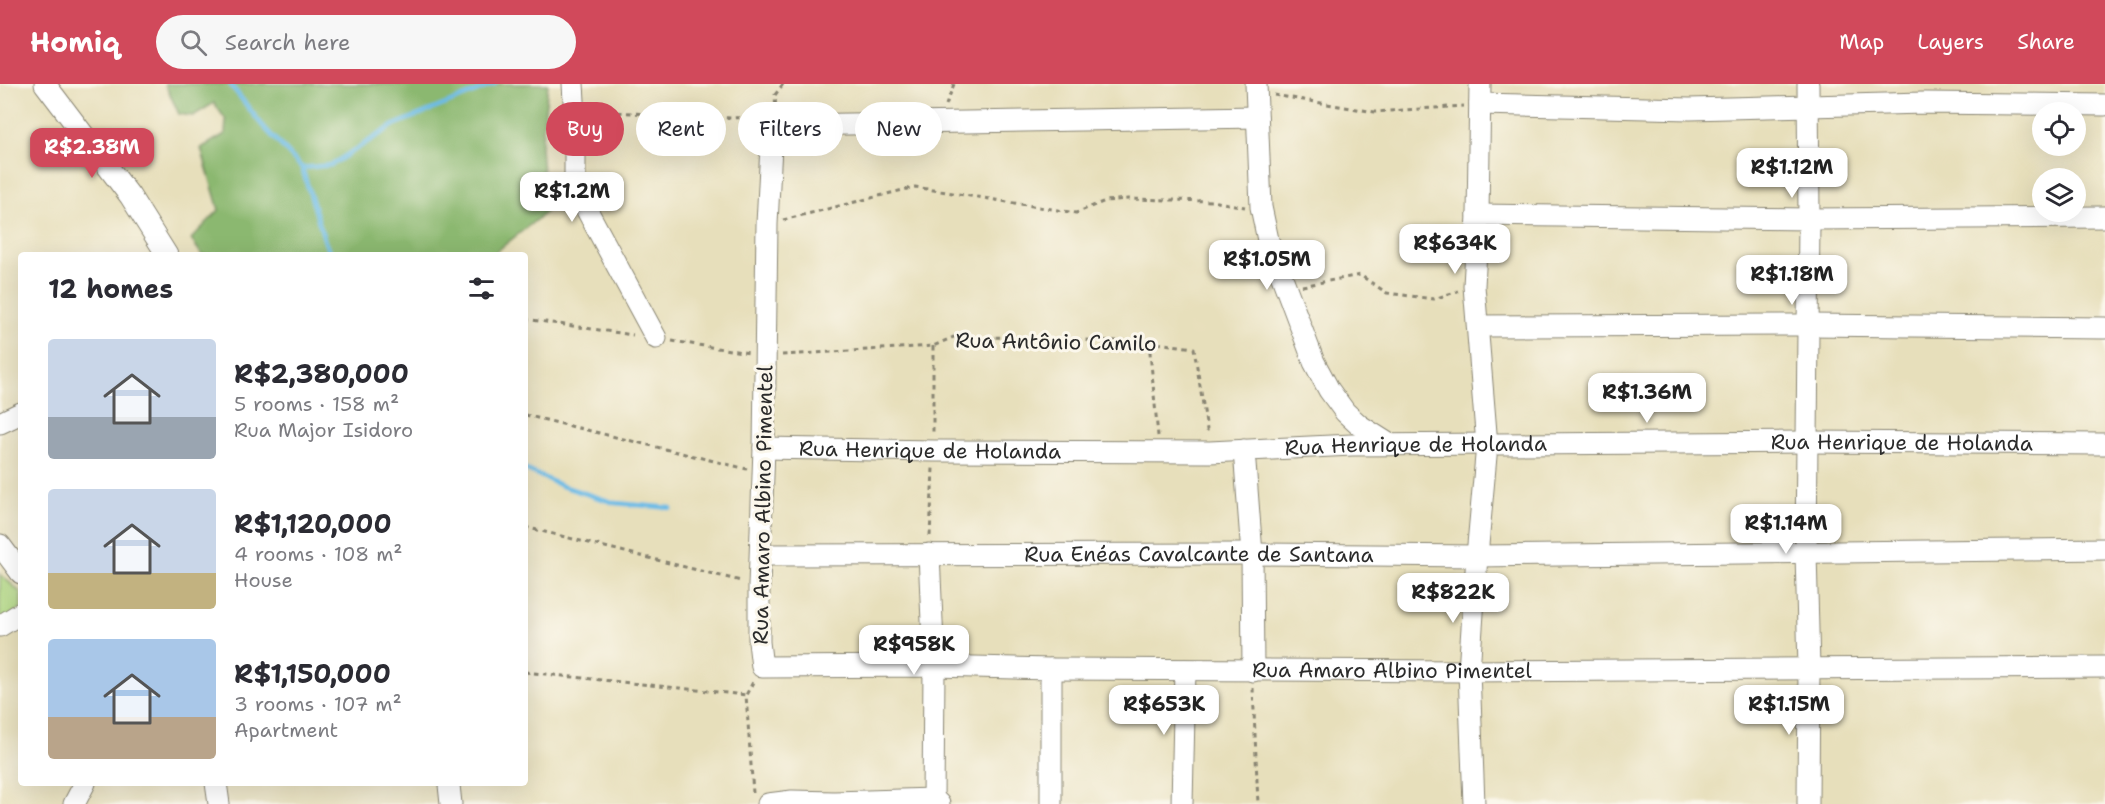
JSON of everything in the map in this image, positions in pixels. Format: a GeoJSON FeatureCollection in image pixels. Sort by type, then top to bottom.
{"type":"FeatureCollection","features":[{"type":"Feature","properties":{"kind":"street"},"geometry":{"type":"LineString","coordinates":[[45,84],[130,196],[164,252]]}},
{"type":"Feature","properties":{"kind":"street"},"geometry":{"type":"LineString","coordinates":[[573,84],[574,102]]}},
{"type":"Feature","properties":{"kind":"street"},"geometry":{"type":"LineString","coordinates":[[1808,84],[1806,553],[1809,668],[1808,804]]}},
{"type":"Feature","properties":{"kind":"street"},"geometry":{"type":"LineString","coordinates":[[1256,88],[1261,207],[1268,240],[1314,362],[1329,390],[1345,412],[1359,425],[1390,445]]}},
{"type":"Feature","properties":{"kind":"street"},"geometry":{"type":"LineString","coordinates":[[1474,804],[1469,671],[1487,445],[1474,286],[1480,94],[1690,109],[1807,107],[1924,93],[2072,94],[2105,105]]}},
{"type":"Feature","properties":{"kind":"street"},"geometry":{"type":"LineString","coordinates":[[942,121],[1257,117]]}},
{"type":"Feature","properties":{"kind":"street"},"geometry":{"type":"LineString","coordinates":[[575,156],[575,188],[656,338]]}},
{"type":"Feature","properties":{"kind":"street","name":"Rua Amaro Albino Pimentel"},"geometry":{"type":"LineString","coordinates":[[770,156],[759,586],[759,642],[762,667],[934,666],[1253,671],[2105,667]]}},
{"type":"Feature","properties":{"kind":"street"},"geometry":{"type":"LineString","coordinates":[[1478,215],[1809,219],[2105,217]]}},
{"type":"Feature","properties":{"kind":"street"},"geometry":{"type":"LineString","coordinates":[[1478,327],[1808,325],[2105,328]]}},
{"type":"Feature","properties":{"kind":"street"},"geometry":{"type":"LineString","coordinates":[[0,423],[18,414]]}},
{"type":"Feature","properties":{"kind":"street","name":"Rua Henrique de Holanda"},"geometry":{"type":"LineString","coordinates":[[764,448],[1210,452],[1352,445],[1808,442],[2105,444]]}},
{"type":"Feature","properties":{"kind":"street"},"geometry":{"type":"LineString","coordinates":[[1244,450],[1252,554],[1253,671]]}},
{"type":"Feature","properties":{"kind":"street"},"geometry":{"type":"LineString","coordinates":[[0,545],[18,569]]}},
{"type":"Feature","properties":{"kind":"street","name":"Rua Enéas Cavalcante de Santana"},"geometry":{"type":"LineString","coordinates":[[761,555],[1477,556],[2105,549]]}},
{"type":"Feature","properties":{"kind":"street"},"geometry":{"type":"LineString","coordinates":[[760,799],[935,802],[934,666],[929,554]]}},
{"type":"Feature","properties":{"kind":"street"},"geometry":{"type":"LineString","coordinates":[[0,626],[18,615]]}},
{"type":"Feature","properties":{"kind":"street"},"geometry":{"type":"LineString","coordinates":[[1051,669],[1051,804]]}},
{"type":"Feature","properties":{"kind":"street"},"geometry":{"type":"LineString","coordinates":[[1182,804],[1185,670]]}},
{"type":"Feature","properties":{"kind":"street"},"geometry":{"type":"LineString","coordinates":[[74,804],[83,786]]}},
{"type":"Feature","properties":{"kind":"street"},"geometry":{"type":"LineString","coordinates":[[216,786],[219,804]]}},
{"type":"Feature","properties":{"kind":"path"},"geometry":{"type":"LineString","coordinates":[[775,102],[775,95],[783,84]]}},
{"type":"Feature","properties":{"kind":"path"},"geometry":{"type":"LineString","coordinates":[[942,116],[954,84]]}},
{"type":"Feature","properties":{"kind":"path"},"geometry":{"type":"LineString","coordinates":[[1256,88],[1375,112],[1480,94]]}},
{"type":"Feature","properties":{"kind":"path"},"geometry":{"type":"LineString","coordinates":[[624,112],[738,118]]}},
{"type":"Feature","properties":{"kind":"path"},"geometry":{"type":"LineString","coordinates":[[767,224],[915,187],[1076,213],[1105,201],[1128,199],[1212,201],[1250,208],[1261,207]]}},
{"type":"Feature","properties":{"kind":"path"},"geometry":{"type":"LineString","coordinates":[[1287,289],[1360,275],[1387,293],[1434,299],[1474,286]]}},
{"type":"Feature","properties":{"kind":"path","name":"Rua Antônio Camilo"},"geometry":{"type":"LineString","coordinates":[[528,319],[766,356],[933,346],[956,336],[1149,342],[1194,348],[1210,452]]}},
{"type":"Feature","properties":{"kind":"path"},"geometry":{"type":"LineString","coordinates":[[1149,342],[1160,451]]}},
{"type":"Feature","properties":{"kind":"path"},"geometry":{"type":"LineString","coordinates":[[929,554],[934,451],[933,346]]}},
{"type":"Feature","properties":{"kind":"path"},"geometry":{"type":"LineString","coordinates":[[528,415],[763,473]]}},
{"type":"Feature","properties":{"kind":"path"},"geometry":{"type":"LineString","coordinates":[[528,528],[759,586]]}},
{"type":"Feature","properties":{"kind":"path"},"geometry":{"type":"LineString","coordinates":[[760,799],[746,695],[762,667]]}},
{"type":"Feature","properties":{"kind":"path"},"geometry":{"type":"LineString","coordinates":[[1253,671],[1258,804]]}},
{"type":"Feature","properties":{"kind":"path"},"geometry":{"type":"LineString","coordinates":[[528,672],[746,695]]}},
{"type":"Feature","properties":{"kind":"green space"},"geometry":{"type":"Polygon","coordinates":[[[165,84],[548,84],[541,147],[546,212],[496,252],[200,252],[191,239],[219,210],[201,148],[225,134],[226,120],[214,103],[193,116],[179,114],[165,84]]]}},
{"type":"Feature","properties":{"kind":"green space"},"geometry":{"type":"Polygon","coordinates":[[[0,574],[18,590],[18,610],[0,625],[0,574]]]}},
{"type":"Feature","properties":{"kind":"waterway"},"geometry":{"type":"LineString","coordinates":[[230,84],[262,125],[302,168],[331,165],[394,125],[495,84]]}},
{"type":"Feature","properties":{"kind":"waterway"},"geometry":{"type":"LineString","coordinates":[[302,168],[330,252]]}},
{"type":"Feature","properties":{"kind":"waterway"},"geometry":{"type":"LineString","coordinates":[[528,470],[562,486],[615,503],[671,508]]}}]}
